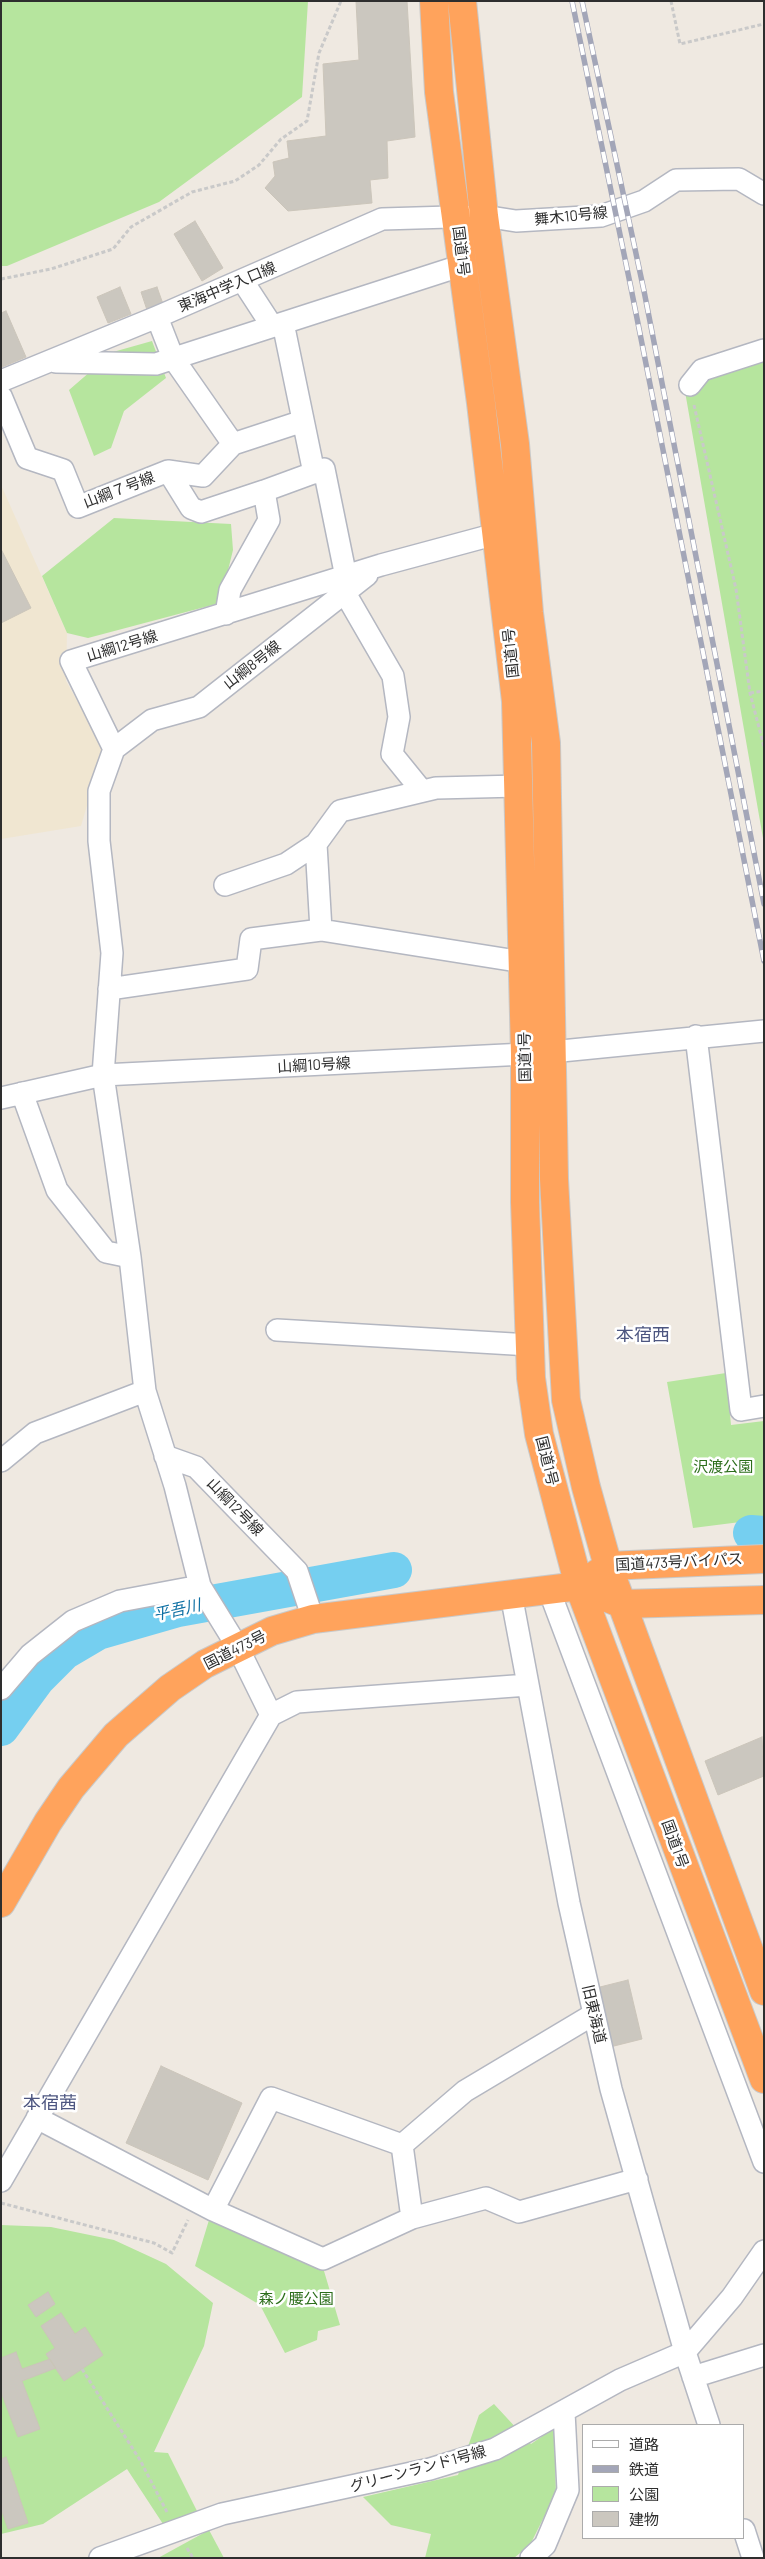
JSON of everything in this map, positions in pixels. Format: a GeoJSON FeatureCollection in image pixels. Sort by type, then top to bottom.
{"type":"FeatureCollection","features":[{"type":"Feature","properties":{"kind":"highway","name":"国道1号"},"geometry":{"type":"LineString","coordinates":[[434,1],[439,92],[457,216],[516,701],[523,962],[538,1053],[554,1179],[566,1400],[586,1487],[608,1566],[764,1991]]}},
{"type":"Feature","properties":{"kind":"highway","name":"国道1号"},"geometry":{"type":"LineString","coordinates":[[462,1],[484,216],[515,444],[530,613],[546,743],[538,1053],[525,1202],[531,1378],[539,1434],[580,1586],[629,1722],[764,2079]]}},
{"type":"Feature","properties":{"kind":"highway","name":"国道473号バイパス"},"geometry":{"type":"LineString","coordinates":[[580,1586],[608,1566],[764,1559]]}},
{"type":"Feature","properties":{"kind":"highway","name":"国道473号"},"geometry":{"type":"LineString","coordinates":[[5,1888],[71,1788],[116,1735],[170,1688],[205,1664],[237,1646],[272,1631],[313,1619],[580,1586]]}},
{"type":"Feature","properties":{"kind":"highway"},"geometry":{"type":"LineString","coordinates":[[580,1586],[622,1604],[764,1600]]}},
{"type":"Feature","properties":{"kind":"street","name":"舞木10号線"},"geometry":{"type":"LineString","coordinates":[[457,216],[484,216],[516,221],[601,216],[644,201],[676,180],[739,180],[764,194]]}},
{"type":"Feature","properties":{"kind":"street","name":"東海中学入口線"},"geometry":{"type":"LineString","coordinates":[[1,381],[157,317],[382,220],[457,216]]}},
{"type":"Feature","properties":{"kind":"street"},"geometry":{"type":"LineString","coordinates":[[48,362],[156,364],[463,265]]}},
{"type":"Feature","properties":{"kind":"street"},"geometry":{"type":"LineString","coordinates":[[242,280],[277,325],[303,421],[314,473],[324,469],[345,585],[393,676],[399,718],[392,754],[422,791]]}},
{"type":"Feature","properties":{"kind":"street"},"geometry":{"type":"LineString","coordinates":[[157,317],[173,358],[233,444]]}},
{"type":"Feature","properties":{"kind":"street"},"geometry":{"type":"LineString","coordinates":[[690,385],[702,370],[764,350]]}},
{"type":"Feature","properties":{"kind":"street","name":"山綱７号線"},"geometry":{"type":"LineString","coordinates":[[1,396],[27,458],[63,470],[78,507],[168,471],[190,508],[201,512],[314,473]]}},
{"type":"Feature","properties":{"kind":"street"},"geometry":{"type":"LineString","coordinates":[[168,471],[203,476],[233,444],[303,421]]}},
{"type":"Feature","properties":{"kind":"street"},"geometry":{"type":"LineString","coordinates":[[226,614],[230,590],[270,520],[264,490]]}},
{"type":"Feature","properties":{"kind":"street","name":"山綱12号線"},"geometry":{"type":"LineString","coordinates":[[114,749],[71,661],[226,614],[345,585],[381,565],[496,534]]}},
{"type":"Feature","properties":{"kind":"street","name":"山綱8号線"},"geometry":{"type":"LineString","coordinates":[[114,749],[152,720],[199,706],[345,585]]}},
{"type":"Feature","properties":{"kind":"street"},"geometry":{"type":"LineString","coordinates":[[114,749],[99,791],[100,842],[112,953],[103,1075],[130,1257],[145,1391],[166,1456],[200,1586],[237,1646],[271,1715]]}},
{"type":"Feature","properties":{"kind":"street"},"geometry":{"type":"LineString","coordinates":[[225,885],[286,864],[316,844],[340,811],[436,788],[519,786]]}},
{"type":"Feature","properties":{"kind":"street"},"geometry":{"type":"LineString","coordinates":[[316,844],[321,930]]}},
{"type":"Feature","properties":{"kind":"street"},"geometry":{"type":"LineString","coordinates":[[109,989],[247,969],[251,939],[321,930],[523,962]]}},
{"type":"Feature","properties":{"kind":"street","name":"山綱10号線"},"geometry":{"type":"LineString","coordinates":[[11,1096],[103,1075],[538,1053],[696,1036],[764,1031]]}},
{"type":"Feature","properties":{"kind":"street"},"geometry":{"type":"LineString","coordinates":[[696,1036],[740,1410],[764,1406]]}},
{"type":"Feature","properties":{"kind":"street"},"geometry":{"type":"LineString","coordinates":[[11,1096],[57,1190],[106,1252],[130,1257]]}},
{"type":"Feature","properties":{"kind":"street"},"geometry":{"type":"LineString","coordinates":[[277,1330],[530,1345]]}},
{"type":"Feature","properties":{"kind":"street"},"geometry":{"type":"LineString","coordinates":[[1,1461],[35,1433],[145,1391]]}},
{"type":"Feature","properties":{"kind":"street","name":"山綱12号線"},"geometry":{"type":"LineString","coordinates":[[166,1456],[196,1467],[298,1571],[313,1619]]}},
{"type":"Feature","properties":{"kind":"street"},"geometry":{"type":"LineString","coordinates":[[1,1689],[30,1655],[79,1618],[120,1601],[200,1586]]}},
{"type":"Feature","properties":{"kind":"street"},"geometry":{"type":"LineString","coordinates":[[549,1590],[764,2162]]}},
{"type":"Feature","properties":{"kind":"street","name":"旧東海道"},"geometry":{"type":"LineString","coordinates":[[511,1594],[569,1903],[611,2089],[685,2352],[709,2424]]}},
{"type":"Feature","properties":{"kind":"street"},"geometry":{"type":"LineString","coordinates":[[1,2181],[271,1715],[297,1702],[528,1685]]}},
{"type":"Feature","properties":{"kind":"street"},"geometry":{"type":"LineString","coordinates":[[613,1760],[629,1722]]}},
{"type":"Feature","properties":{"kind":"street"},"geometry":{"type":"LineString","coordinates":[[680,1937],[715,1950]]}},
{"type":"Feature","properties":{"kind":"street"},"geometry":{"type":"LineString","coordinates":[[402,2146],[465,2092],[594,2014]]}},
{"type":"Feature","properties":{"kind":"street"},"geometry":{"type":"LineString","coordinates":[[205,2206],[271,2098],[402,2146]]}},
{"type":"Feature","properties":{"kind":"street"},"geometry":{"type":"LineString","coordinates":[[37,2118],[205,2206],[323,2259],[412,2218],[486,2198],[519,2212],[637,2179]]}},
{"type":"Feature","properties":{"kind":"street"},"geometry":{"type":"LineString","coordinates":[[402,2146],[412,2218]]}},
{"type":"Feature","properties":{"kind":"street","name":"グリーンランド1号線"},"geometry":{"type":"LineString","coordinates":[[100,2558],[222,2514],[348,2488],[449,2463],[495,2449],[620,2380],[685,2352],[732,2296],[764,2251]]}},
{"type":"Feature","properties":{"kind":"street"},"geometry":{"type":"LineString","coordinates":[[693,2377],[764,2354]]}},
{"type":"Feature","properties":{"kind":"street"},"geometry":{"type":"LineString","coordinates":[[531,2558],[545,2546],[576,2491],[564,2412]]}},
{"type":"Feature","properties":{"kind":"street"},"geometry":{"type":"LineString","coordinates":[[745,2533],[753,2558],[764,2554]]}},
{"type":"Feature","properties":{"kind":"path"},"geometry":{"type":"LineString","coordinates":[[1,279],[51,269],[113,249],[132,227],[192,192],[235,181],[259,165],[281,139],[307,121],[319,53],[342,1]]}},
{"type":"Feature","properties":{"kind":"path"},"geometry":{"type":"LineString","coordinates":[[671,1],[680,44],[764,24]]}},
{"type":"Feature","properties":{"kind":"path"},"geometry":{"type":"LineString","coordinates":[[690,385],[736,589],[750,693],[764,747]]}},
{"type":"Feature","properties":{"kind":"path"},"geometry":{"type":"LineString","coordinates":[[750,693],[764,691]]}},
{"type":"Feature","properties":{"kind":"path"},"geometry":{"type":"LineString","coordinates":[[1,2203],[154,2243],[172,2253],[205,2206]]}},
{"type":"Feature","properties":{"kind":"path"},"geometry":{"type":"LineString","coordinates":[[82,2369],[140,2460],[176,2530]]}},
{"type":"Feature","properties":{"kind":"shaded area"},"geometry":{"type":"Polygon","coordinates":[[[1,485],[67,633],[66,681],[104,748],[81,826],[1,839],[1,485]]]}},
{"type":"Feature","properties":{"kind":"green space"},"geometry":{"type":"Polygon","coordinates":[[[1,1],[308,1],[302,97],[159,202],[7,266],[1,266],[1,1]]]}},
{"type":"Feature","properties":{"kind":"green space"},"geometry":{"type":"Polygon","coordinates":[[[152,341],[166,378],[124,411],[111,448],[94,456],[69,390],[113,352],[152,341]]]}},
{"type":"Feature","properties":{"kind":"green space"},"geometry":{"type":"Polygon","coordinates":[[[764,348],[764,844],[683,380],[764,348]]]}},
{"type":"Feature","properties":{"kind":"green space"},"geometry":{"type":"Polygon","coordinates":[[[114,518],[231,524],[233,550],[220,603],[88,638],[67,633],[42,576],[114,518]]]}},
{"type":"Feature","properties":{"kind":"green space","name":"沢渡公園"},"geometry":{"type":"Polygon","coordinates":[[[726,1373],[731,1425],[764,1421],[764,1519],[693,1528],[667,1382],[726,1373]]]}},
{"type":"Feature","properties":{"kind":"green space","name":"森ノ腰公園"},"geometry":{"type":"Polygon","coordinates":[[[209,2220],[324,2271],[340,2325],[318,2331],[317,2340],[285,2353],[260,2305],[195,2266],[209,2220]]]}},
{"type":"Feature","properties":{"kind":"green space"},"geometry":{"type":"Polygon","coordinates":[[[1,2225],[51,2227],[114,2240],[166,2264],[213,2303],[204,2346],[154,2452],[168,2453],[197,2511],[163,2524],[127,2469],[43,2524],[1,2534],[1,2225]]]}},
{"type":"Feature","properties":{"kind":"green space"},"geometry":{"type":"Polygon","coordinates":[[[494,2404],[531,2444],[554,2428],[556,2493],[530,2545],[514,2558],[425,2558],[431,2534],[391,2525],[363,2497],[458,2475],[479,2415],[494,2404]]]}},
{"type":"Feature","properties":{"kind":"green space"},"geometry":{"type":"Polygon","coordinates":[[[209,2530],[224,2558],[158,2558],[209,2530]]]}},
{"type":"Feature","properties":{"kind":"building"},"geometry":{"type":"Polygon","coordinates":[[[356,1],[407,1],[415,137],[387,141],[388,178],[370,180],[372,203],[288,211],[265,188],[275,176],[273,162],[289,158],[287,141],[326,136],[323,64],[359,60],[356,1]]]}},
{"type":"Feature","properties":{"kind":"building"},"geometry":{"type":"Polygon","coordinates":[[[195,221],[223,268],[202,281],[174,234],[195,221]]]}},
{"type":"Feature","properties":{"kind":"building"},"geometry":{"type":"Polygon","coordinates":[[[120,287],[131,314],[108,323],[97,297],[120,287]]]}},
{"type":"Feature","properties":{"kind":"building"},"geometry":{"type":"Polygon","coordinates":[[[157,287],[163,304],[147,310],[141,292],[157,287]]]}},
{"type":"Feature","properties":{"kind":"building"},"geometry":{"type":"Polygon","coordinates":[[[6,311],[26,357],[2,367],[1,313],[6,311]]]}},
{"type":"Feature","properties":{"kind":"building"},"geometry":{"type":"Polygon","coordinates":[[[1,549],[31,608],[1,623],[1,549]]]}},
{"type":"Feature","properties":{"kind":"building"},"geometry":{"type":"Polygon","coordinates":[[[762,1737],[764,1776],[718,1795],[705,1761],[762,1737]]]}},
{"type":"Feature","properties":{"kind":"building"},"geometry":{"type":"Polygon","coordinates":[[[628,1980],[642,2039],[610,2047],[596,1988],[628,1980]]]}},
{"type":"Feature","properties":{"kind":"building"},"geometry":{"type":"Polygon","coordinates":[[[161,2066],[242,2103],[208,2180],[126,2143],[161,2066]]]}},
{"type":"Feature","properties":{"kind":"building"},"geometry":{"type":"Polygon","coordinates":[[[48,2292],[55,2304],[36,2317],[28,2305],[48,2292]]]}},
{"type":"Feature","properties":{"kind":"building"},"geometry":{"type":"Polygon","coordinates":[[[61,2313],[75,2334],[85,2327],[103,2355],[64,2381],[46,2354],[55,2348],[41,2326],[61,2313]]]}},
{"type":"Feature","properties":{"kind":"building"},"geometry":{"type":"Polygon","coordinates":[[[16,2352],[22,2369],[50,2359],[56,2368],[22,2381],[40,2429],[18,2437],[1,2392],[1,2358],[16,2352]]]}},
{"type":"Feature","properties":{"kind":"building"},"geometry":{"type":"Polygon","coordinates":[[[6,2457],[28,2523],[8,2529],[1,2509],[1,2459],[6,2457]]]}},
{"type":"Feature","properties":{"kind":"waterway","name":"平吾川"},"geometry":{"type":"LineString","coordinates":[[751,1533],[764,1534]]}},
{"type":"Feature","properties":{"kind":"waterway","name":"平吾川"},"geometry":{"type":"LineString","coordinates":[[1,1728],[37,1679],[64,1652],[98,1632],[178,1609],[394,1570]]}},
{"type":"Feature","properties":{"kind":"railway"},"geometry":{"type":"LineString","coordinates":[[572,1],[631,288],[764,961]]}},
{"type":"Feature","properties":{"kind":"railway"},"geometry":{"type":"LineString","coordinates":[[582,1],[644,291],[764,904]]}},
{"type":"Feature","properties":{"kind":"district","name":"本宿西"},"geometry":{"type":"Point","coordinates":[643,1335]}},
{"type":"Feature","properties":{"kind":"district","name":"本宿茜"},"geometry":{"type":"Point","coordinates":[50,2103]}}]}
